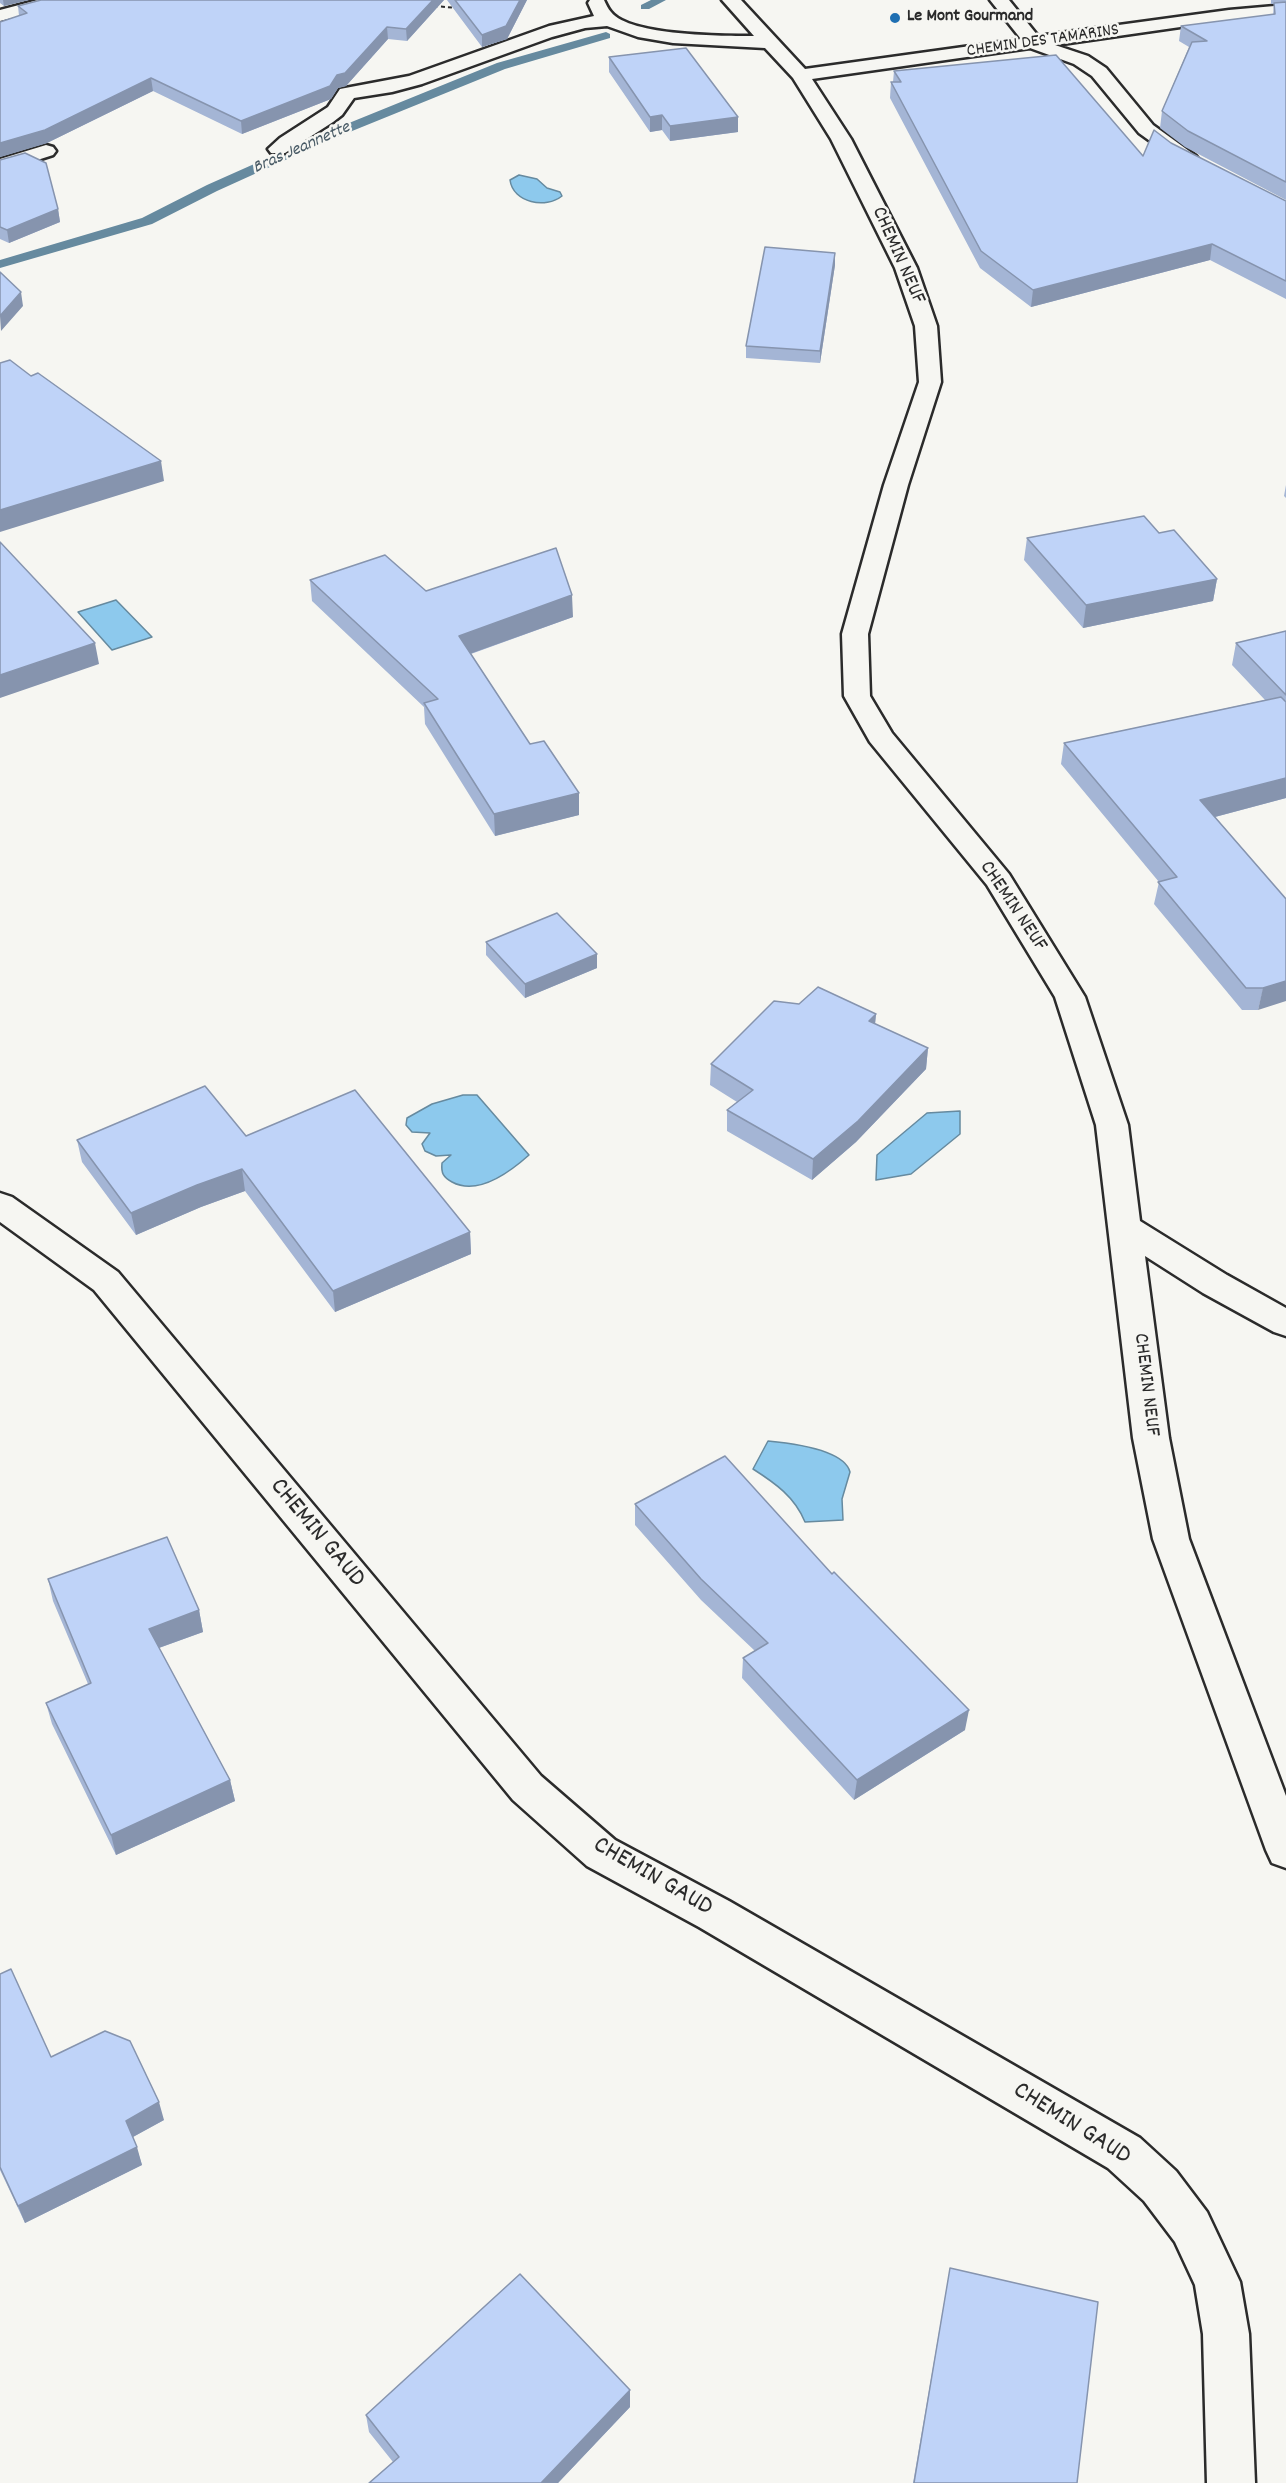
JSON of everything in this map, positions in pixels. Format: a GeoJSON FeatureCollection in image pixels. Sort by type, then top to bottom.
{"type":"FeatureCollection","features":[{"type":"Feature","properties":{"kind":"street"},"geometry":{"type":"LineString","coordinates":[[0,16],[59,0]]}},
{"type":"Feature","properties":{"kind":"street"},"geometry":{"type":"LineString","coordinates":[[597,0],[597,9],[606,21]]}},
{"type":"Feature","properties":{"kind":"street","name":"CHEMIN NEUF"},"geometry":{"type":"LineString","coordinates":[[732,0],[800,75],[841,139],[901,257],[926,326],[930,382],[896,485],[855,634],[857,696],[880,736],[999,880],[1070,997],[1113,1125],[1151,1438],[1171,1539],[1286,1850]]}},
{"type":"Feature","properties":{"kind":"street"},"geometry":{"type":"LineString","coordinates":[[999,0],[1035,44],[1081,60],[1099,72],[1146,129],[1177,153],[1207,170]]}},
{"type":"Feature","properties":{"kind":"street"},"geometry":{"type":"LineString","coordinates":[[1229,15],[1245,0]]}},
{"type":"Feature","properties":{"kind":"street","name":"CHEMIN DES TAMARINS"},"geometry":{"type":"LineString","coordinates":[[800,75],[1035,44],[1229,15],[1286,10]]}},
{"type":"Feature","properties":{"kind":"street"},"geometry":{"type":"LineString","coordinates":[[278,149],[296,135],[333,114],[343,104],[347,93],[366,92],[403,84],[572,24],[606,21],[665,38],[770,42]]}},
{"type":"Feature","properties":{"kind":"street"},"geometry":{"type":"LineString","coordinates":[[0,166],[46,151]]}},
{"type":"Feature","properties":{"kind":"street","name":"CHEMIN GAUD"},"geometry":{"type":"LineString","coordinates":[[0,1205],[106,1281],[527,1788],[602,1853],[714,1914],[1114,2148],[1160,2186],[1191,2227],[1217,2282],[1226,2334],[1231,2483]]}},
{"type":"Feature","properties":{"kind":"street"},"geometry":{"type":"LineString","coordinates":[[1126,1228],[1215,1284],[1286,1323]]}},
{"type":"Feature","properties":{"kind":"water"},"geometry":{"type":"Polygon","coordinates":[[[519,175],[537,179],[547,188],[560,192],[562,196],[539,203],[524,199],[512,188],[510,180],[519,175]]]}},
{"type":"Feature","properties":{"kind":"water"},"geometry":{"type":"Polygon","coordinates":[[[116,600],[152,637],[112,650],[78,612],[116,600]]]}},
{"type":"Feature","properties":{"kind":"water"},"geometry":{"type":"Polygon","coordinates":[[[463,1095],[477,1095],[529,1155],[503,1175],[472,1186],[462,1186],[446,1178],[442,1172],[442,1163],[451,1155],[436,1156],[425,1151],[422,1144],[430,1133],[412,1132],[406,1125],[407,1118],[432,1104],[463,1095]]]}},
{"type":"Feature","properties":{"kind":"water"},"geometry":{"type":"Polygon","coordinates":[[[960,1111],[960,1134],[911,1174],[876,1180],[877,1155],[927,1113],[960,1111]]]}},
{"type":"Feature","properties":{"kind":"water"},"geometry":{"type":"Polygon","coordinates":[[[768,1441],[815,1449],[838,1458],[846,1464],[850,1472],[842,1499],[843,1520],[805,1522],[790,1498],[753,1469],[768,1441]]]}},
{"type":"Feature","properties":{"kind":"building"},"geometry":{"type":"Polygon","coordinates":[[[41,0],[433,0],[406,29],[387,27],[345,73],[337,75],[330,86],[241,121],[151,78],[45,130],[0,143],[0,22],[27,13],[18,6],[41,0]]]}},
{"type":"Feature","properties":{"kind":"building"},"geometry":{"type":"Polygon","coordinates":[[[455,0],[520,0],[506,26],[482,35],[455,0]]]}},
{"type":"Feature","properties":{"kind":"building"},"geometry":{"type":"Polygon","coordinates":[[[1286,2],[1286,182],[1188,131],[1162,111],[1192,42],[1207,41],[1181,26],[1275,14],[1274,3],[1286,2]]]}},
{"type":"Feature","properties":{"kind":"building"},"geometry":{"type":"Polygon","coordinates":[[[686,48],[738,117],[670,126],[662,115],[650,117],[609,57],[686,48]]]}},
{"type":"Feature","properties":{"kind":"building"},"geometry":{"type":"Polygon","coordinates":[[[1056,55],[1143,156],[1154,130],[1171,143],[1286,201],[1286,281],[1212,244],[1033,290],[981,251],[891,82],[901,82],[894,71],[1056,55]]]}},
{"type":"Feature","properties":{"kind":"building"},"geometry":{"type":"Polygon","coordinates":[[[25,153],[46,163],[58,209],[7,230],[0,227],[0,160],[25,153]]]}},
{"type":"Feature","properties":{"kind":"building"},"geometry":{"type":"Polygon","coordinates":[[[765,247],[835,253],[820,351],[746,346],[765,247]]]}},
{"type":"Feature","properties":{"kind":"building"},"geometry":{"type":"Polygon","coordinates":[[[0,272],[21,292],[0,316],[0,272]]]}},
{"type":"Feature","properties":{"kind":"building"},"geometry":{"type":"Polygon","coordinates":[[[10,360],[31,376],[38,373],[161,461],[0,510],[0,363],[10,360]]]}},
{"type":"Feature","properties":{"kind":"building"},"geometry":{"type":"Polygon","coordinates":[[[1144,516],[1159,533],[1174,530],[1217,579],[1086,605],[1027,538],[1144,516]]]}},
{"type":"Feature","properties":{"kind":"building"},"geometry":{"type":"Polygon","coordinates":[[[0,542],[95,643],[0,675],[0,542]]]}},
{"type":"Feature","properties":{"kind":"building"},"geometry":{"type":"Polygon","coordinates":[[[556,548],[572,595],[459,636],[530,744],[544,741],[579,793],[494,814],[424,703],[438,699],[310,580],[385,555],[426,591],[556,548]]]}},
{"type":"Feature","properties":{"kind":"building"},"geometry":{"type":"Polygon","coordinates":[[[1286,631],[1286,695],[1236,643],[1286,631]]]}},
{"type":"Feature","properties":{"kind":"building"},"geometry":{"type":"Polygon","coordinates":[[[1281,697],[1286,702],[1286,778],[1200,800],[1286,899],[1286,981],[1263,988],[1246,988],[1158,882],[1177,877],[1064,743],[1281,697]]]}},
{"type":"Feature","properties":{"kind":"building"},"geometry":{"type":"Polygon","coordinates":[[[557,913],[597,954],[525,984],[486,942],[557,913]]]}},
{"type":"Feature","properties":{"kind":"building"},"geometry":{"type":"Polygon","coordinates":[[[818,987],[876,1014],[869,1021],[928,1048],[858,1121],[813,1159],[727,1110],[753,1090],[711,1064],[774,1001],[799,1004],[818,987]]]}},
{"type":"Feature","properties":{"kind":"building"},"geometry":{"type":"Polygon","coordinates":[[[205,1086],[246,1136],[355,1090],[470,1232],[333,1291],[242,1169],[131,1213],[77,1140],[205,1086]]]}},
{"type":"Feature","properties":{"kind":"building"},"geometry":{"type":"Polygon","coordinates":[[[725,1456],[832,1574],[834,1572],[969,1710],[857,1780],[743,1658],[768,1643],[701,1579],[635,1504],[725,1456]]]}},
{"type":"Feature","properties":{"kind":"building"},"geometry":{"type":"Polygon","coordinates":[[[167,1537],[199,1610],[149,1629],[230,1780],[111,1835],[46,1703],[91,1683],[48,1579],[167,1537]]]}},
{"type":"Feature","properties":{"kind":"building"},"geometry":{"type":"Polygon","coordinates":[[[11,1969],[51,2057],[105,2031],[130,2041],[159,2102],[126,2121],[137,2147],[18,2206],[0,2167],[0,1974],[11,1969]]]}},
{"type":"Feature","properties":{"kind":"building"},"geometry":{"type":"Polygon","coordinates":[[[950,2268],[1098,2302],[1077,2483],[914,2483],[950,2268]]]}},
{"type":"Feature","properties":{"kind":"building"},"geometry":{"type":"Polygon","coordinates":[[[520,2274],[630,2390],[541,2483],[369,2483],[399,2457],[366,2415],[520,2274]]]}},
{"type":"Feature","properties":{"kind":"waterway","name":"Bras Jeannette"},"geometry":{"type":"LineString","coordinates":[[645,7],[660,0]]}},
{"type":"Feature","properties":{"kind":"waterway","name":"Bras Jeannette"},"geometry":{"type":"LineString","coordinates":[[0,264],[147,221],[212,188],[321,139],[501,66],[606,36]]}},
{"type":"Feature","properties":{"kind":"place","name":"Le Mont Gourmand"},"geometry":{"type":"Point","coordinates":[895,18]}}]}
